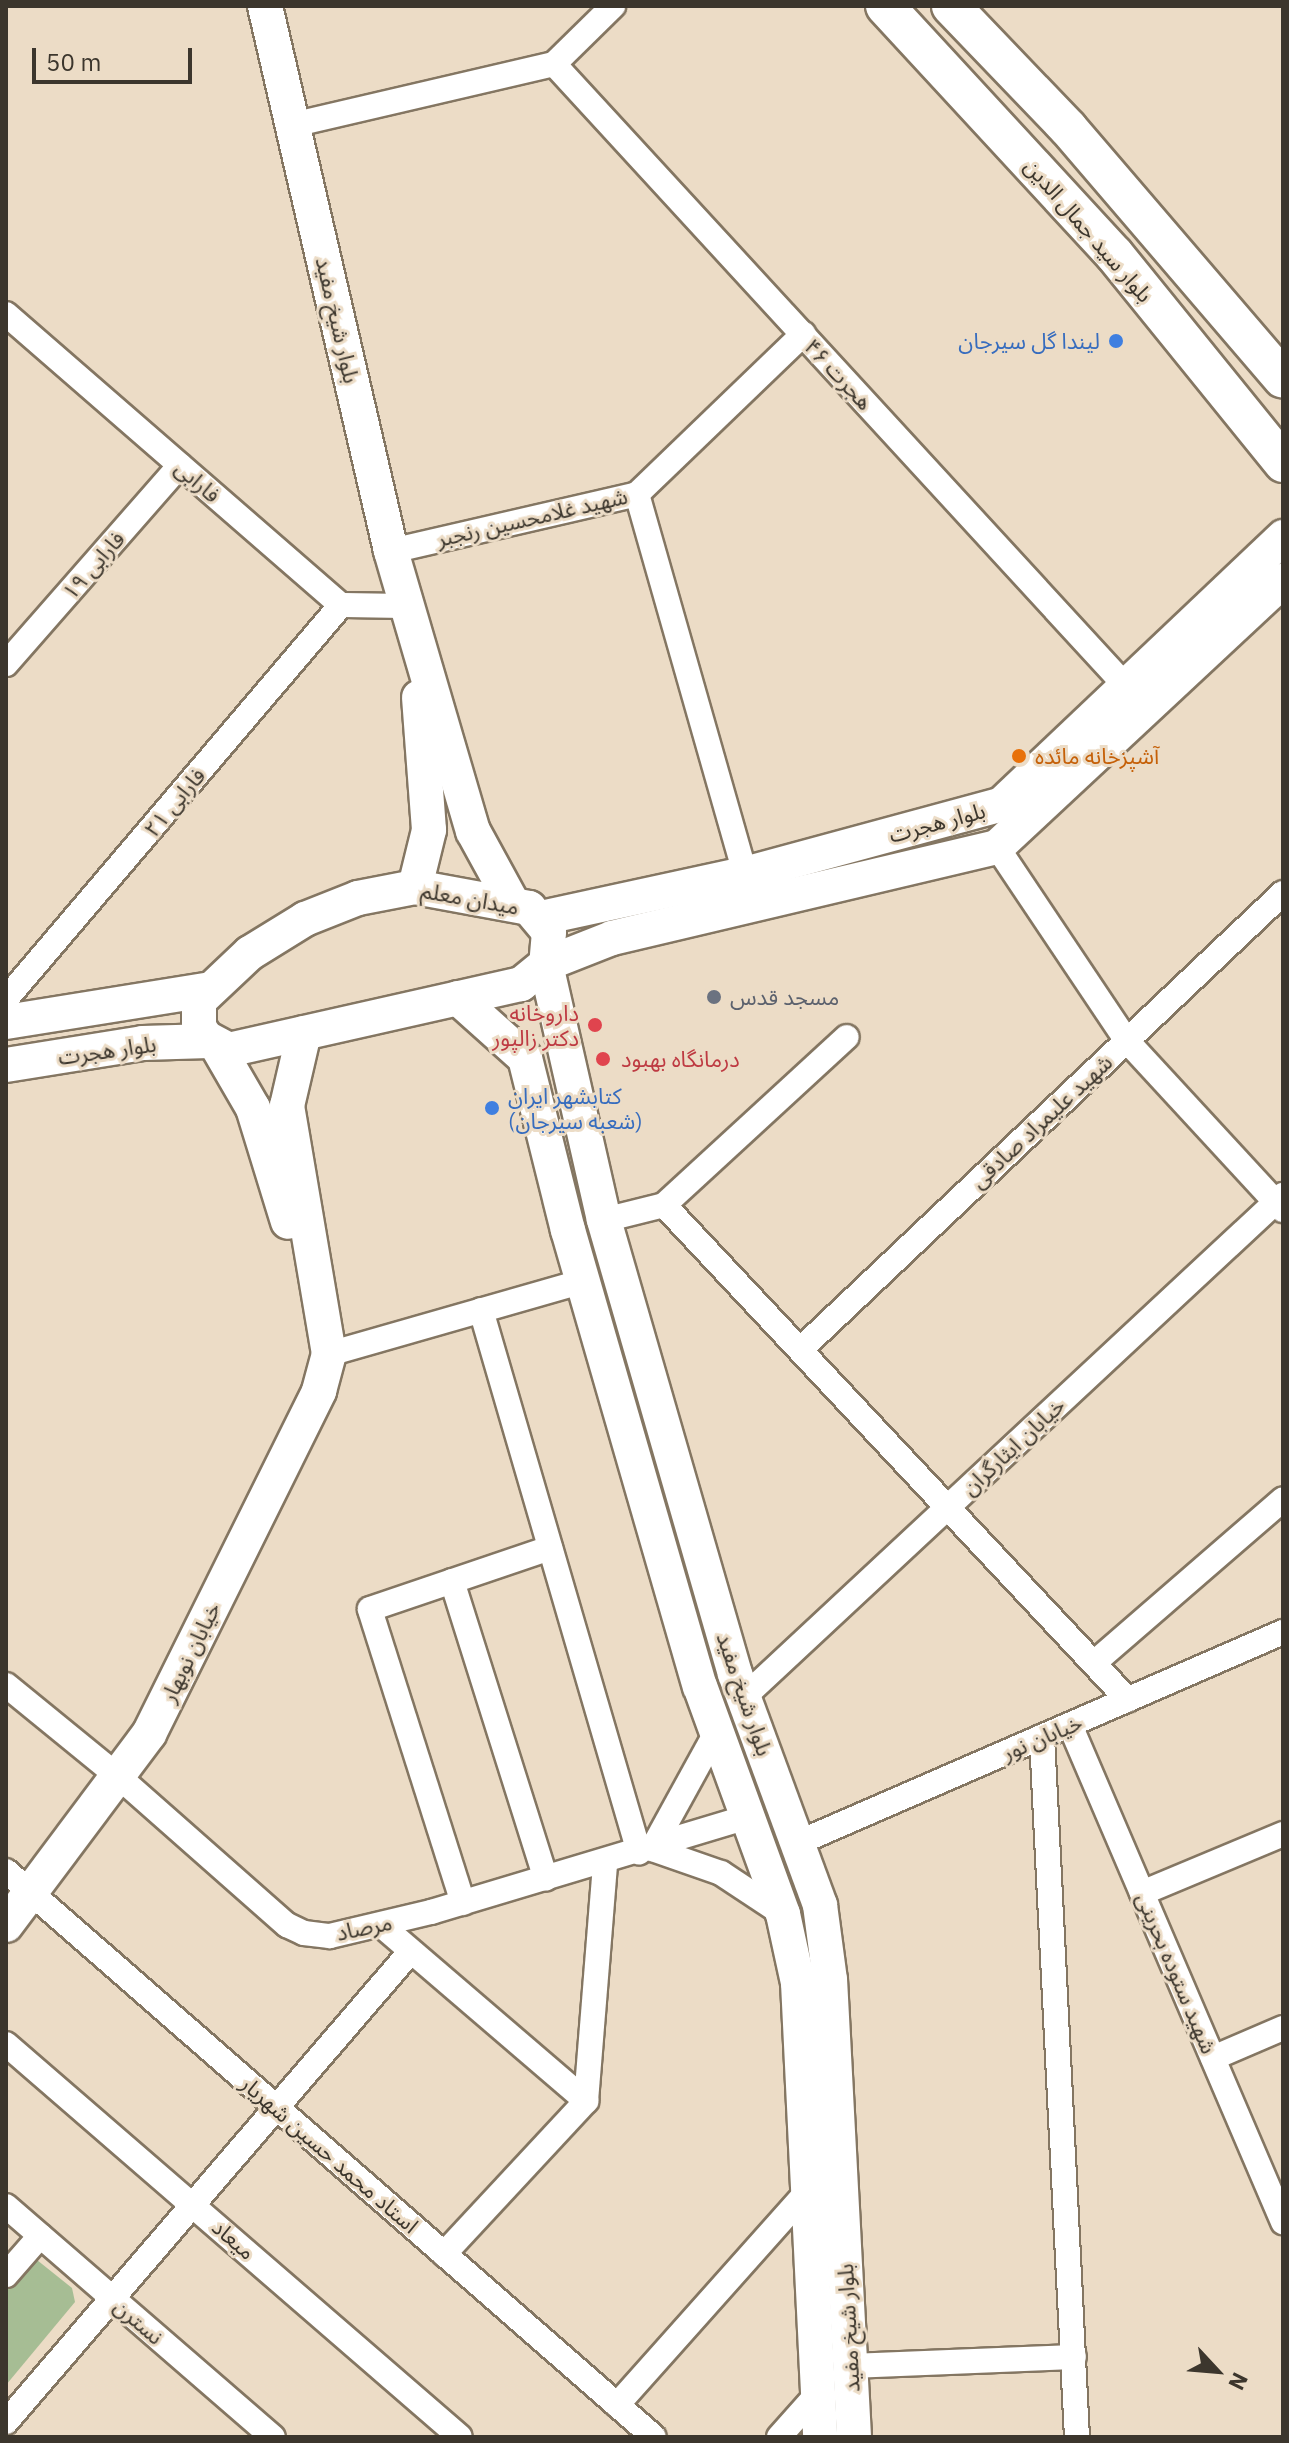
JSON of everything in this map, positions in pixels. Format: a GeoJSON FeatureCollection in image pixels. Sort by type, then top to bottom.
{"type":"FeatureCollection","features":[{"type":"Feature","properties":{"kind":"main road","name":"بلوار سید جمال الدین"},"geometry":{"type":"LineString","coordinates":[[885,6],[1114,254],[1283,463]]}},
{"type":"Feature","properties":{"kind":"main road"},"geometry":{"type":"LineString","coordinates":[[951,6],[1068,128],[1283,379]]}},
{"type":"Feature","properties":{"kind":"street","name":"بلوار شیخ مفید"},"geometry":{"type":"LineString","coordinates":[[265,6],[391,551],[411,619]]}},
{"type":"Feature","properties":{"kind":"street"},"geometry":{"type":"LineString","coordinates":[[292,125],[554,64],[613,6]]}},
{"type":"Feature","properties":{"kind":"street","name":"هجرت ۴۶"},"geometry":{"type":"LineString","coordinates":[[554,64],[1124,684]]}},
{"type":"Feature","properties":{"kind":"street","name":"فارابی"},"geometry":{"type":"LineString","coordinates":[[8,321],[341,605]]}},
{"type":"Feature","properties":{"kind":"street","name":"شهید غلامحسین رنجبر"},"geometry":{"type":"LineString","coordinates":[[391,551],[637,494],[803,334]]}},
{"type":"Feature","properties":{"kind":"street","name":"فارابی ۱۹"},"geometry":{"type":"LineString","coordinates":[[6,664],[180,465]]}},
{"type":"Feature","properties":{"kind":"street"},"geometry":{"type":"LineString","coordinates":[[637,494],[745,874]]}},
{"type":"Feature","properties":{"kind":"street","name":"بلوار هجرت"},"geometry":{"type":"LineString","coordinates":[[527,911],[745,874],[1002,804],[1124,684],[1283,537]]}},
{"type":"Feature","properties":{"kind":"street","name":"بلوار هجرت"},"geometry":{"type":"LineString","coordinates":[[546,964],[612,938],[997,847],[1283,580]]}},
{"type":"Feature","properties":{"kind":"street"},"geometry":{"type":"LineString","coordinates":[[341,605],[411,619]]}},
{"type":"Feature","properties":{"kind":"street","name":"فارابی ۲۱"},"geometry":{"type":"LineString","coordinates":[[6,999],[341,605]]}},
{"type":"Feature","properties":{"kind":"street"},"geometry":{"type":"LineString","coordinates":[[411,619],[429,830],[415,887]]}},
{"type":"Feature","properties":{"kind":"street"},"geometry":{"type":"LineString","coordinates":[[411,619],[473,831],[527,911]]}},
{"type":"Feature","properties":{"kind":"street"},"geometry":{"type":"LineString","coordinates":[[429,830],[454,836],[473,831]]}},
{"type":"Feature","properties":{"kind":"street"},"geometry":{"type":"LineString","coordinates":[[997,847],[1127,1041],[1280,1202]]}},
{"type":"Feature","properties":{"kind":"street","name":"میدان معلم"},"geometry":{"type":"LineString","coordinates":[[206,990],[250,953],[305,919],[358,898],[415,887],[527,911],[549,932],[546,964]]}},
{"type":"Feature","properties":{"kind":"street","name":"شهید علیمراد صادقی"},"geometry":{"type":"LineString","coordinates":[[800,1350],[1283,893]]}},
{"type":"Feature","properties":{"kind":"street","name":"بلوار شیخ مفید"},"geometry":{"type":"LineString","coordinates":[[546,964],[562,1049],[604,1220],[744,1697],[800,1842],[820,1905],[830,1980],[854,2437]]}},
{"type":"Feature","properties":{"kind":"street"},"geometry":{"type":"LineString","coordinates":[[213,1043],[229,1050],[521,984],[546,964]]}},
{"type":"Feature","properties":{"kind":"street"},"geometry":{"type":"LineString","coordinates":[[206,990],[197,1014],[253,1108],[329,1354]]}},
{"type":"Feature","properties":{"kind":"street","name":"بلوار هجرت"},"geometry":{"type":"LineString","coordinates":[[6,1022],[206,990]]}},
{"type":"Feature","properties":{"kind":"street"},"geometry":{"type":"LineString","coordinates":[[458,998],[525,1058],[542,1047],[562,1049]]}},
{"type":"Feature","properties":{"kind":"street"},"geometry":{"type":"LineString","coordinates":[[304,1033],[287,1106],[329,1354]]}},
{"type":"Feature","properties":{"kind":"street"},"geometry":{"type":"LineString","coordinates":[[604,1220],[664,1205],[847,1037]]}},
{"type":"Feature","properties":{"kind":"street","name":"بلوار هجرت"},"geometry":{"type":"LineString","coordinates":[[6,1065],[143,1043],[213,1043]]}},
{"type":"Feature","properties":{"kind":"street","name":"بلوار شیخ مفید"},"geometry":{"type":"LineString","coordinates":[[525,1058],[583,1281],[717,1731],[783,1914],[798,1983],[820,2437]]}},
{"type":"Feature","properties":{"kind":"street"},"geometry":{"type":"LineString","coordinates":[[253,1108],[287,1106]]}},
{"type":"Feature","properties":{"kind":"street","name":"خیابان ایثارگران"},"geometry":{"type":"LineString","coordinates":[[744,1697],[1280,1202]]}},
{"type":"Feature","properties":{"kind":"street"},"geometry":{"type":"LineString","coordinates":[[664,1205],[1128,1700]]}},
{"type":"Feature","properties":{"kind":"street"},"geometry":{"type":"LineString","coordinates":[[329,1354],[583,1281]]}},
{"type":"Feature","properties":{"kind":"street"},"geometry":{"type":"LineString","coordinates":[[481,1310],[550,1548],[646,1851]]}},
{"type":"Feature","properties":{"kind":"street","name":"خیابان نوبهار"},"geometry":{"type":"LineString","coordinates":[[6,1925],[18,1881],[119,1777],[149,1734],[305,1420],[329,1354]]}},
{"type":"Feature","properties":{"kind":"street"},"geometry":{"type":"LineString","coordinates":[[1094,1663],[1283,1499]]}},
{"type":"Feature","properties":{"kind":"street"},"geometry":{"type":"LineString","coordinates":[[463,1903],[370,1609],[550,1548]]}},
{"type":"Feature","properties":{"kind":"street"},"geometry":{"type":"LineString","coordinates":[[452,1581],[546,1879]]}},
{"type":"Feature","properties":{"kind":"street","name":"خیابان نور"},"geometry":{"type":"LineString","coordinates":[[800,1842],[1283,1632]]}},
{"type":"Feature","properties":{"kind":"street","name":"مرصاد"},"geometry":{"type":"LineString","coordinates":[[6,1685],[119,1777],[287,1925],[330,1936],[381,1925],[605,1863],[750,1816]]}},
{"type":"Feature","properties":{"kind":"street","name":"شهید ستوده بحرینی"},"geometry":{"type":"LineString","coordinates":[[1070,1725],[1283,2222]]}},
{"type":"Feature","properties":{"kind":"street"},"geometry":{"type":"LineString","coordinates":[[646,1851],[717,1731]]}},
{"type":"Feature","properties":{"kind":"street"},"geometry":{"type":"LineString","coordinates":[[1042,1737],[1077,2437]]}},
{"type":"Feature","properties":{"kind":"street"},"geometry":{"type":"LineString","coordinates":[[1142,1893],[1283,1834]]}},
{"type":"Feature","properties":{"kind":"street"},"geometry":{"type":"LineString","coordinates":[[646,1851],[721,1873],[783,1914]]}},
{"type":"Feature","properties":{"kind":"street"},"geometry":{"type":"LineString","coordinates":[[444,2254],[586,2101],[605,1863]]}},
{"type":"Feature","properties":{"kind":"street","name":"استاد محمد حسین شهریار"},"geometry":{"type":"LineString","coordinates":[[18,1881],[654,2437]]}},
{"type":"Feature","properties":{"kind":"street"},"geometry":{"type":"LineString","coordinates":[[381,1925],[586,2101]]}},
{"type":"Feature","properties":{"kind":"street"},"geometry":{"type":"LineString","coordinates":[[6,2422],[411,1951]]}},
{"type":"Feature","properties":{"kind":"street"},"geometry":{"type":"LineString","coordinates":[[1213,2058],[1283,2028]]}},
{"type":"Feature","properties":{"kind":"street","name":"میعاد"},"geometry":{"type":"LineString","coordinates":[[6,2044],[460,2437]]}},
{"type":"Feature","properties":{"kind":"street"},"geometry":{"type":"LineString","coordinates":[[617,2405],[808,2191]]}},
{"type":"Feature","properties":{"kind":"street","name":"نسترن"},"geometry":{"type":"LineString","coordinates":[[6,2206],[273,2437]]}},
{"type":"Feature","properties":{"kind":"street"},"geometry":{"type":"LineString","coordinates":[[6,2275],[40,2236]]}},
{"type":"Feature","properties":{"kind":"street"},"geometry":{"type":"LineString","coordinates":[[850,2366],[1074,2357]]}},
{"type":"Feature","properties":{"kind":"street"},"geometry":{"type":"LineString","coordinates":[[779,2437],[818,2393]]}},
{"type":"Feature","properties":{"kind":"green space"},"geometry":{"type":"Polygon","coordinates":[[[32,2256],[72,2288],[75,2302],[6,2385],[6,2285],[32,2256]]]}},
{"type":"Feature","properties":{"kind":"place","name":"لیندا گل سیرجان"},"geometry":{"type":"Point","coordinates":[1116,341]}},
{"type":"Feature","properties":{"kind":"place","name":"آشپزخانه مائده"},"geometry":{"type":"Point","coordinates":[1019,756]}},
{"type":"Feature","properties":{"kind":"place","name":"مسجد قدس"},"geometry":{"type":"Point","coordinates":[714,997]}},
{"type":"Feature","properties":{"kind":"place","name":"داروخانه دکتر زالپور"},"geometry":{"type":"Point","coordinates":[595,1025]}},
{"type":"Feature","properties":{"kind":"place","name":"درمانگاه بهبود"},"geometry":{"type":"Point","coordinates":[603,1059]}},
{"type":"Feature","properties":{"kind":"place","name":"کتابشهر ایران (شعبه سیرجان)"},"geometry":{"type":"Point","coordinates":[492,1108]}}]}
